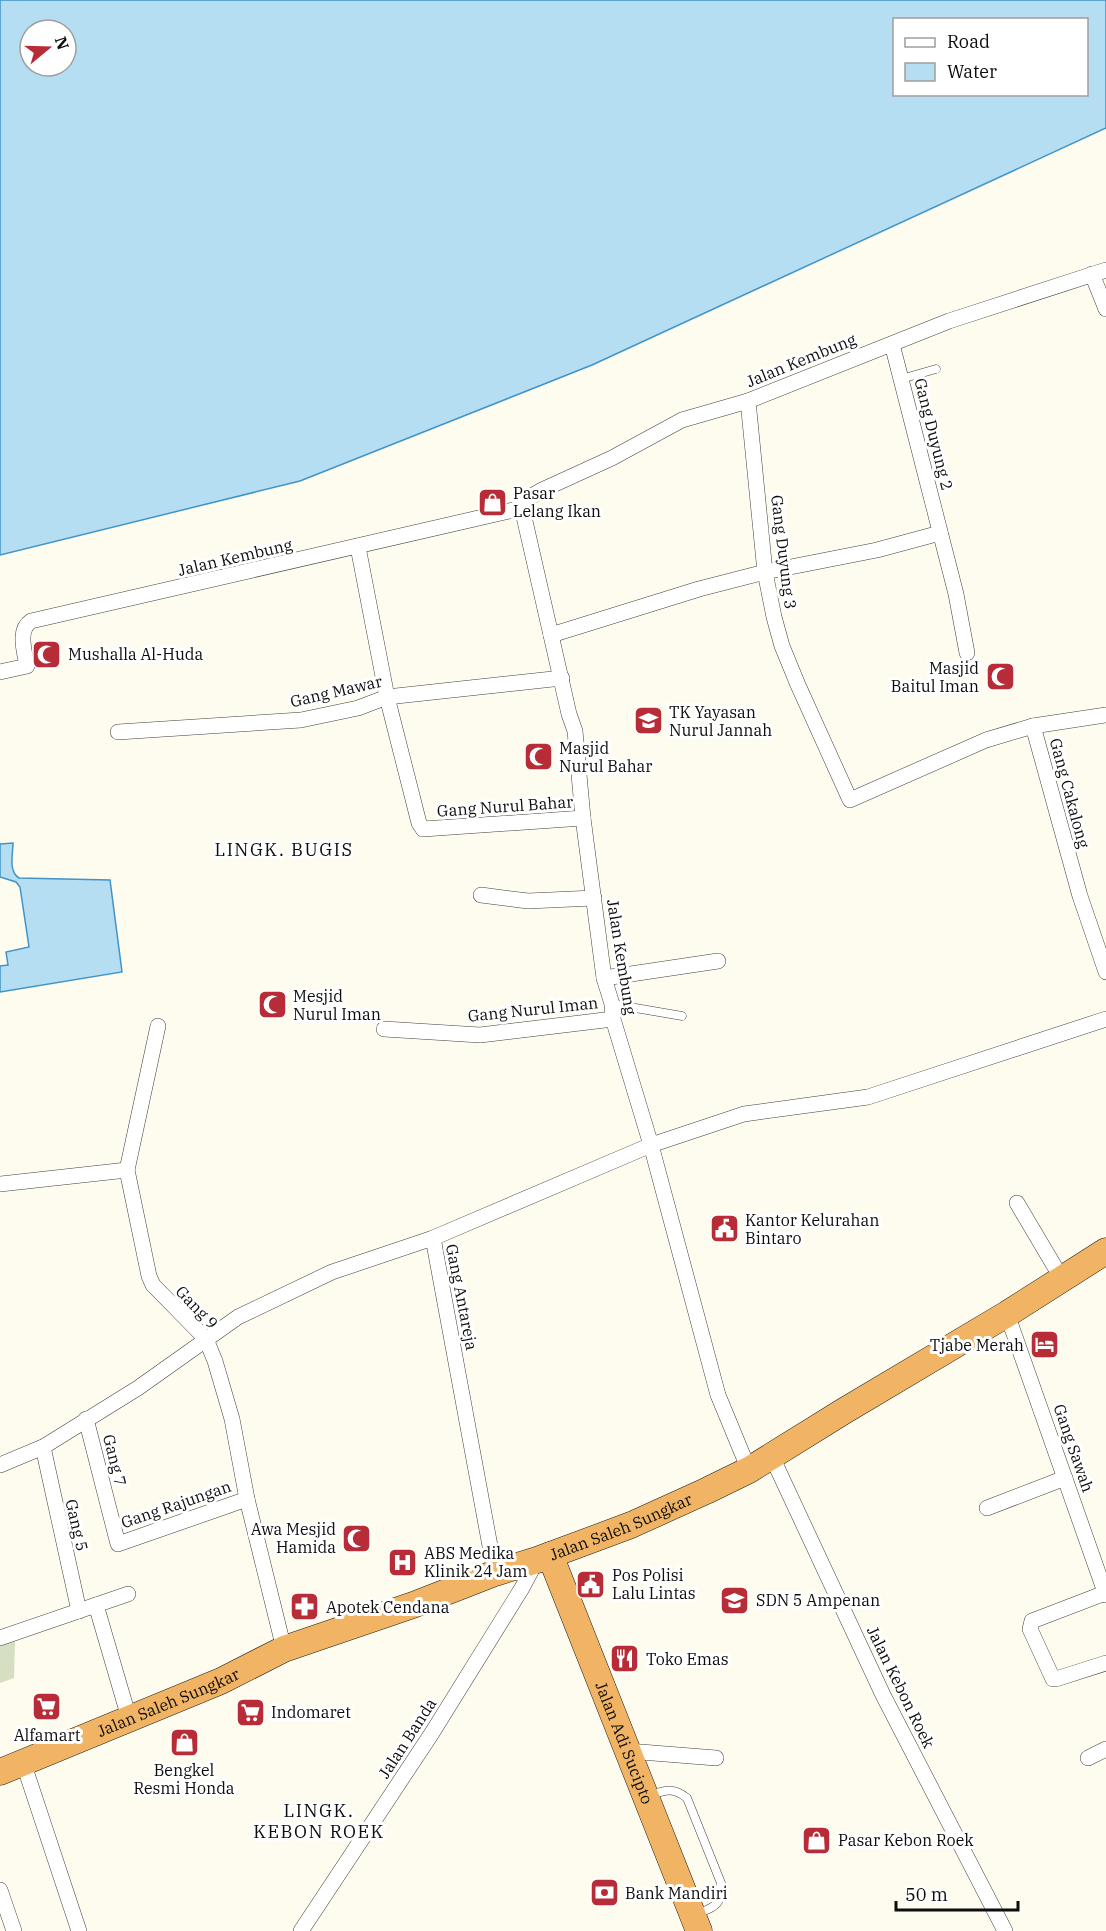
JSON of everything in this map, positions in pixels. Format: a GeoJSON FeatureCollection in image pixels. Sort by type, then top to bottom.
{"type":"FeatureCollection","features":[{"type":"Feature","properties":{"kind":"highway","name":"Jalan Saleh Sungkar"},"geometry":{"type":"LineString","coordinates":[[11,1767],[221,1680],[284,1649],[413,1605],[631,1525],[749,1470],[1007,1314],[1106,1251]]}},
{"type":"Feature","properties":{"kind":"highway","name":"Jalan Adi Sucipto"},"geometry":{"type":"LineString","coordinates":[[543,1558],[628,1751],[696,1923]]}},
{"type":"Feature","properties":{"kind":"street"},"geometry":{"type":"LineString","coordinates":[[1099,272],[1106,309]]}},
{"type":"Feature","properties":{"kind":"street","name":"Jalan Kembung"},"geometry":{"type":"LineString","coordinates":[[0,672],[27,666],[23,633],[27,624],[35,620],[522,508],[530,497],[542,490],[612,458],[682,420],[748,401],[950,321],[1099,272]]}},
{"type":"Feature","properties":{"kind":"street","name":"Gang Duyung 2"},"geometry":{"type":"LineString","coordinates":[[892,344],[956,594],[967,653]]}},
{"type":"Feature","properties":{"kind":"street","name":"Gang Duyung 3"},"geometry":{"type":"LineString","coordinates":[[748,401],[765,572],[782,646],[850,800],[986,740],[1033,726]]}},
{"type":"Feature","properties":{"kind":"street","name":"Jalan Kembung"},"geometry":{"type":"LineString","coordinates":[[522,508],[569,714],[575,731],[583,818],[604,978],[718,1395],[749,1470]]}},
{"type":"Feature","properties":{"kind":"street"},"geometry":{"type":"LineString","coordinates":[[551,635],[699,589],[765,572],[877,550],[940,533]]}},
{"type":"Feature","properties":{"kind":"street"},"geometry":{"type":"LineString","coordinates":[[358,547],[387,697]]}},
{"type":"Feature","properties":{"kind":"street","name":"Gang Mawar"},"geometry":{"type":"LineString","coordinates":[[118,732],[301,720],[358,708],[387,697],[562,678]]}},
{"type":"Feature","properties":{"kind":"street","name":"Gang Nurul Bahar"},"geometry":{"type":"LineString","coordinates":[[387,697],[419,823],[423,829],[583,818]]}},
{"type":"Feature","properties":{"kind":"street"},"geometry":{"type":"LineString","coordinates":[[1033,726],[1106,715]]}},
{"type":"Feature","properties":{"kind":"street","name":"Gang Cakalong"},"geometry":{"type":"LineString","coordinates":[[1033,726],[1080,896],[1106,972]]}},
{"type":"Feature","properties":{"kind":"street"},"geometry":{"type":"LineString","coordinates":[[481,895],[528,901],[594,898]]}},
{"type":"Feature","properties":{"kind":"street"},"geometry":{"type":"LineString","coordinates":[[604,978],[718,961]]}},
{"type":"Feature","properties":{"kind":"street","name":"Gang Nurul Iman"},"geometry":{"type":"LineString","coordinates":[[384,1029],[480,1035],[613,1012]]}},
{"type":"Feature","properties":{"kind":"street"},"geometry":{"type":"LineString","coordinates":[[433,1238],[651,1145],[744,1114],[868,1097],[1106,1019]]}},
{"type":"Feature","properties":{"kind":"street","name":"Gang 9"},"geometry":{"type":"LineString","coordinates":[[158,1026],[127,1170],[149,1276],[153,1285],[206,1339],[215,1361],[232,1419],[247,1498],[284,1649]]}},
{"type":"Feature","properties":{"kind":"street"},"geometry":{"type":"LineString","coordinates":[[0,1184],[127,1170]]}},
{"type":"Feature","properties":{"kind":"street"},"geometry":{"type":"LineString","coordinates":[[1017,1203],[1062,1279]]}},
{"type":"Feature","properties":{"kind":"street","name":"Gang Antareja"},"geometry":{"type":"LineString","coordinates":[[0,1465],[43,1447],[138,1388],[238,1317],[323,1276],[433,1238],[495,1573]]}},
{"type":"Feature","properties":{"kind":"street","name":"Gang Sawah"},"geometry":{"type":"LineString","coordinates":[[1007,1314],[1106,1594]]}},
{"type":"Feature","properties":{"kind":"street","name":"Gang 7"},"geometry":{"type":"LineString","coordinates":[[86,1419],[118,1544]]}},
{"type":"Feature","properties":{"kind":"street","name":"Gang 5"},"geometry":{"type":"LineString","coordinates":[[43,1447],[79,1611]]}},
{"type":"Feature","properties":{"kind":"street","name":"Jalan Kebon Roek"},"geometry":{"type":"LineString","coordinates":[[772,1457],[883,1695],[1004,1930]]}},
{"type":"Feature","properties":{"kind":"street"},"geometry":{"type":"LineString","coordinates":[[987,1508],[1065,1478]]}},
{"type":"Feature","properties":{"kind":"street","name":"Gang Rajungan"},"geometry":{"type":"LineString","coordinates":[[118,1544],[247,1498]]}},
{"type":"Feature","properties":{"kind":"street","name":"Jalan Banda"},"geometry":{"type":"LineString","coordinates":[[301,1931],[432,1733],[543,1558]]}},
{"type":"Feature","properties":{"kind":"street"},"geometry":{"type":"LineString","coordinates":[[0,1638],[128,1594]]}},
{"type":"Feature","properties":{"kind":"street"},"geometry":{"type":"LineString","coordinates":[[1106,1594],[1032,1621],[1030,1629],[1053,1679],[1106,1663]]}},
{"type":"Feature","properties":{"kind":"street"},"geometry":{"type":"LineString","coordinates":[[96,1605],[129,1718]]}},
{"type":"Feature","properties":{"kind":"street"},"geometry":{"type":"LineString","coordinates":[[1088,1758],[1106,1749]]}},
{"type":"Feature","properties":{"kind":"street"},"geometry":{"type":"LineString","coordinates":[[628,1751],[716,1758]]}},
{"type":"Feature","properties":{"kind":"street"},"geometry":{"type":"LineString","coordinates":[[11,1767],[79,1931]]}},
{"type":"Feature","properties":{"kind":"street"},"geometry":{"type":"LineString","coordinates":[[0,1890],[14,1931]]}},
{"type":"Feature","properties":{"kind":"lane"},"geometry":{"type":"LineString","coordinates":[[901,380],[936,369]]}},
{"type":"Feature","properties":{"kind":"lane"},"geometry":{"type":"LineString","coordinates":[[613,1012],[682,1016]]}},
{"type":"Feature","properties":{"kind":"lane"},"geometry":{"type":"LineString","coordinates":[[646,1796],[669,1789],[678,1791],[687,1798],[721,1883],[722,1895],[717,1905],[696,1923]]}},
{"type":"Feature","properties":{"kind":"green space"},"geometry":{"type":"Polygon","coordinates":[[[15,1641],[14,1678],[0,1683],[0,1646],[15,1641]]]}},
{"type":"Feature","properties":{"kind":"water"},"geometry":{"type":"Polygon","coordinates":[[[0,0],[1106,0],[1106,128],[592,365],[300,481],[0,555],[0,0]]]}},
{"type":"Feature","properties":{"kind":"water"},"geometry":{"type":"Polygon","coordinates":[[[13,843],[12,867],[19,878],[110,880],[122,972],[0,992],[0,966],[8,965],[6,952],[29,947],[20,887],[16,882],[0,877],[0,844],[13,843]]]}},
{"type":"Feature","properties":{"kind":"place","name":"Pasar Lelang Ikan"},"geometry":{"type":"Point","coordinates":[492,502]}},
{"type":"Feature","properties":{"kind":"place","name":"Mushalla Al-Huda"},"geometry":{"type":"Point","coordinates":[47,654]}},
{"type":"Feature","properties":{"kind":"place","name":"Masjid Baitul Iman"},"geometry":{"type":"Point","coordinates":[1000,677]}},
{"type":"Feature","properties":{"kind":"place","name":"TK Yayasan Nurul Jannah"},"geometry":{"type":"Point","coordinates":[648,721]}},
{"type":"Feature","properties":{"kind":"place","name":"Masjid Nurul Bahar"},"geometry":{"type":"Point","coordinates":[538,757]}},
{"type":"Feature","properties":{"kind":"place","name":"Mesjid Nurul Iman"},"geometry":{"type":"Point","coordinates":[272,1005]}},
{"type":"Feature","properties":{"kind":"place","name":"Kantor Kelurahan Bintaro"},"geometry":{"type":"Point","coordinates":[724,1229]}},
{"type":"Feature","properties":{"kind":"place","name":"Tjabe Merah"},"geometry":{"type":"Point","coordinates":[1045,1345]}},
{"type":"Feature","properties":{"kind":"place","name":"Awa Mesjid Hamida"},"geometry":{"type":"Point","coordinates":[357,1538]}},
{"type":"Feature","properties":{"kind":"place","name":"ABS Medika Klinik 24 Jam"},"geometry":{"type":"Point","coordinates":[403,1562]}},
{"type":"Feature","properties":{"kind":"place","name":"Pos Polisi Lalu Lintas"},"geometry":{"type":"Point","coordinates":[591,1584]}},
{"type":"Feature","properties":{"kind":"place","name":"SDN 5 Ampenan"},"geometry":{"type":"Point","coordinates":[735,1600]}},
{"type":"Feature","properties":{"kind":"place","name":"Apotek Cendana"},"geometry":{"type":"Point","coordinates":[305,1607]}},
{"type":"Feature","properties":{"kind":"place","name":"Toko Emas"},"geometry":{"type":"Point","coordinates":[625,1659]}},
{"type":"Feature","properties":{"kind":"place","name":"Alfamart"},"geometry":{"type":"Point","coordinates":[47,1707]}},
{"type":"Feature","properties":{"kind":"place","name":"Indomaret"},"geometry":{"type":"Point","coordinates":[250,1712]}},
{"type":"Feature","properties":{"kind":"place","name":"Bengkel Resmi Honda"},"geometry":{"type":"Point","coordinates":[184,1742]}},
{"type":"Feature","properties":{"kind":"place","name":"Pasar Kebon Roek"},"geometry":{"type":"Point","coordinates":[817,1840]}},
{"type":"Feature","properties":{"kind":"place","name":"Bank Mandiri"},"geometry":{"type":"Point","coordinates":[604,1893]}},
{"type":"Feature","properties":{"kind":"district","name":"LINGK. BUGIS"},"geometry":{"type":"Point","coordinates":[284,850]}},
{"type":"Feature","properties":{"kind":"district","name":"LINGK. KEBON ROEK"},"geometry":{"type":"Point","coordinates":[319,1821]}}]}
